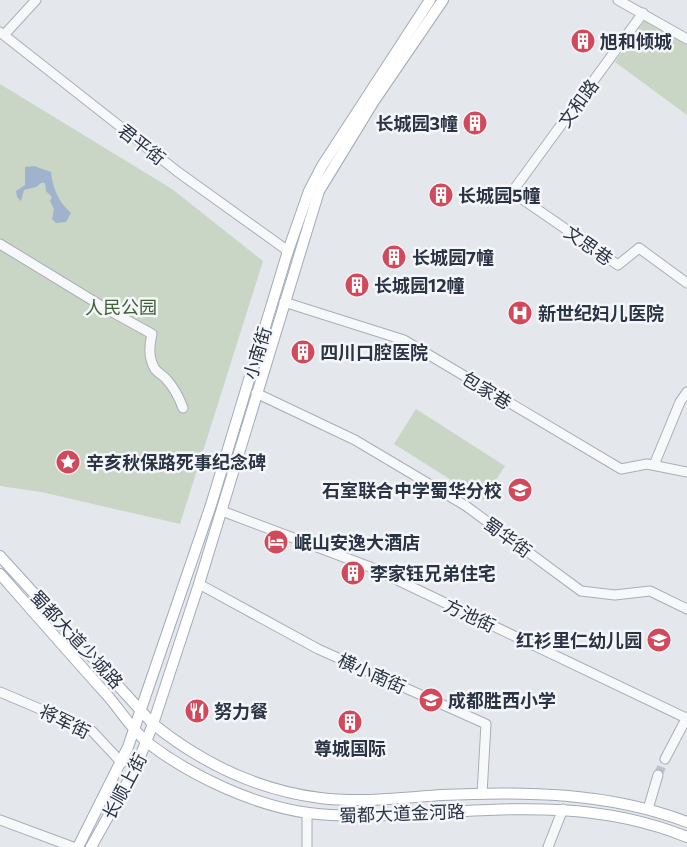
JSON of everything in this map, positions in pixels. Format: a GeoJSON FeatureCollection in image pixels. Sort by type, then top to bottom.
{"type":"FeatureCollection","features":[{"type":"Feature","properties":{"kind":"main road","name":"小南街"},"geometry":{"type":"LineString","coordinates":[[134,729],[211,505],[288,251],[309,191],[322,166],[430,0]]}},
{"type":"Feature","properties":{"kind":"main road","name":"小南街"},"geometry":{"type":"LineString","coordinates":[[154,724],[222,511],[313,208],[324,179],[443,0]]}},
{"type":"Feature","properties":{"kind":"main road","name":"蜀都大道少城路"},"geometry":{"type":"LineString","coordinates":[[0,556],[154,724]]}},
{"type":"Feature","properties":{"kind":"main road","name":"蜀都大道少城路"},"geometry":{"type":"LineString","coordinates":[[0,574],[134,729]]}},
{"type":"Feature","properties":{"kind":"main road","name":"蜀都大道金河路"},"geometry":{"type":"LineString","coordinates":[[154,724],[180,745],[225,772],[248,781],[297,794],[321,798],[358,800],[548,793],[648,809],[687,822]]}},
{"type":"Feature","properties":{"kind":"main road","name":"长顺上街"},"geometry":{"type":"LineString","coordinates":[[91,847],[136,767],[154,724]]}},
{"type":"Feature","properties":{"kind":"main road","name":"蜀都大道金河路"},"geometry":{"type":"LineString","coordinates":[[134,729],[147,742],[191,770],[237,792],[274,806],[308,813],[352,816],[515,808],[563,809],[616,816],[687,837]]}},
{"type":"Feature","properties":{"kind":"main road","name":"长顺上街"},"geometry":{"type":"LineString","coordinates":[[78,847],[122,763],[134,729]]}},
{"type":"Feature","properties":{"kind":"street"},"geometry":{"type":"LineString","coordinates":[[2,33],[36,0]]}},
{"type":"Feature","properties":{"kind":"street"},"geometry":{"type":"LineString","coordinates":[[618,0],[687,39]]}},
{"type":"Feature","properties":{"kind":"street","name":"文和路"},"geometry":{"type":"LineString","coordinates":[[512,192],[643,14]]}},
{"type":"Feature","properties":{"kind":"street","name":"君平街"},"geometry":{"type":"LineString","coordinates":[[2,33],[178,172],[288,251]]}},
{"type":"Feature","properties":{"kind":"street","name":"文思巷"},"geometry":{"type":"LineString","coordinates":[[512,192],[618,265],[639,248],[687,283]]}},
{"type":"Feature","properties":{"kind":"street"},"geometry":{"type":"LineString","coordinates":[[0,244],[105,308],[152,334],[149,346],[151,360],[156,370],[165,377],[177,393],[183,408]]}},
{"type":"Feature","properties":{"kind":"street","name":"包家巷"},"geometry":{"type":"LineString","coordinates":[[284,302],[404,340],[621,468],[647,464],[687,472]]}},
{"type":"Feature","properties":{"kind":"street"},"geometry":{"type":"LineString","coordinates":[[654,465],[680,402],[687,392]]}},
{"type":"Feature","properties":{"kind":"street","name":"蜀华街"},"geometry":{"type":"LineString","coordinates":[[256,393],[355,440],[466,506],[581,591],[615,595],[650,592],[687,609]]}},
{"type":"Feature","properties":{"kind":"street","name":"方池街"},"geometry":{"type":"LineString","coordinates":[[222,511],[370,567],[686,717]]}},
{"type":"Feature","properties":{"kind":"street","name":"横小南街"},"geometry":{"type":"LineString","coordinates":[[199,584],[318,649],[486,724],[482,794]]}},
{"type":"Feature","properties":{"kind":"street","name":"将军街"},"geometry":{"type":"LineString","coordinates":[[0,692],[92,731],[122,763]]}},
{"type":"Feature","properties":{"kind":"street"},"geometry":{"type":"LineString","coordinates":[[665,759],[686,717]]}},
{"type":"Feature","properties":{"kind":"street"},"geometry":{"type":"LineString","coordinates":[[648,809],[658,775]]}},
{"type":"Feature","properties":{"kind":"street"},"geometry":{"type":"LineString","coordinates":[[548,847],[563,809]]}},
{"type":"Feature","properties":{"kind":"street"},"geometry":{"type":"LineString","coordinates":[[307,847],[308,813]]}},
{"type":"Feature","properties":{"kind":"street"},"geometry":{"type":"LineString","coordinates":[[0,820],[74,847]]}},
{"type":"Feature","properties":{"kind":"green space"},"geometry":{"type":"Polygon","coordinates":[[[645,20],[687,44],[687,115],[615,62],[645,20]]]}},
{"type":"Feature","properties":{"kind":"green space","name":"人民公园"},"geometry":{"type":"Polygon","coordinates":[[[0,84],[172,189],[263,261],[180,524],[41,492],[0,486],[0,84]]]}},
{"type":"Feature","properties":{"kind":"green space"},"geometry":{"type":"Polygon","coordinates":[[[416,409],[505,466],[483,500],[394,444],[416,409]]]}},
{"type":"Feature","properties":{"kind":"water"},"geometry":{"type":"Polygon","coordinates":[[[34,166],[51,172],[57,194],[71,213],[66,222],[56,223],[52,219],[54,209],[50,201],[52,197],[46,191],[45,183],[24,190],[21,201],[17,197],[16,191],[25,185],[25,167],[34,166]]]}},
{"type":"Feature","properties":{"kind":"tunnel"},"geometry":{"type":"LineString","coordinates":[[658,775],[665,759]]}},
{"type":"Feature","properties":{"kind":"place","name":"旭和倾城"},"geometry":{"type":"Point","coordinates":[583,41]}},
{"type":"Feature","properties":{"kind":"place","name":"长城园3幢"},"geometry":{"type":"Point","coordinates":[475,123]}},
{"type":"Feature","properties":{"kind":"place","name":"长城园5幢"},"geometry":{"type":"Point","coordinates":[441,195]}},
{"type":"Feature","properties":{"kind":"place","name":"长城园7幢"},"geometry":{"type":"Point","coordinates":[394,257]}},
{"type":"Feature","properties":{"kind":"place","name":"长城园12幢"},"geometry":{"type":"Point","coordinates":[357,285]}},
{"type":"Feature","properties":{"kind":"place","name":"新世纪妇儿医院"},"geometry":{"type":"Point","coordinates":[520,313]}},
{"type":"Feature","properties":{"kind":"place","name":"四川口腔医院"},"geometry":{"type":"Point","coordinates":[303,352]}},
{"type":"Feature","properties":{"kind":"place","name":"辛亥秋保路死事纪念碑"},"geometry":{"type":"Point","coordinates":[68,462]}},
{"type":"Feature","properties":{"kind":"place","name":"石室联合中学蜀华分校"},"geometry":{"type":"Point","coordinates":[520,490]}},
{"type":"Feature","properties":{"kind":"place","name":"岷山安逸大酒店"},"geometry":{"type":"Point","coordinates":[276,542]}},
{"type":"Feature","properties":{"kind":"place","name":"李家钰兄弟住宅"},"geometry":{"type":"Point","coordinates":[353,573]}},
{"type":"Feature","properties":{"kind":"place","name":"红衫里仁幼儿园"},"geometry":{"type":"Point","coordinates":[659,640]}},
{"type":"Feature","properties":{"kind":"place","name":"成都胜西小学"},"geometry":{"type":"Point","coordinates":[431,700]}},
{"type":"Feature","properties":{"kind":"place","name":"努力餐"},"geometry":{"type":"Point","coordinates":[197,711]}},
{"type":"Feature","properties":{"kind":"place","name":"尊城国际"},"geometry":{"type":"Point","coordinates":[350,722]}}]}
